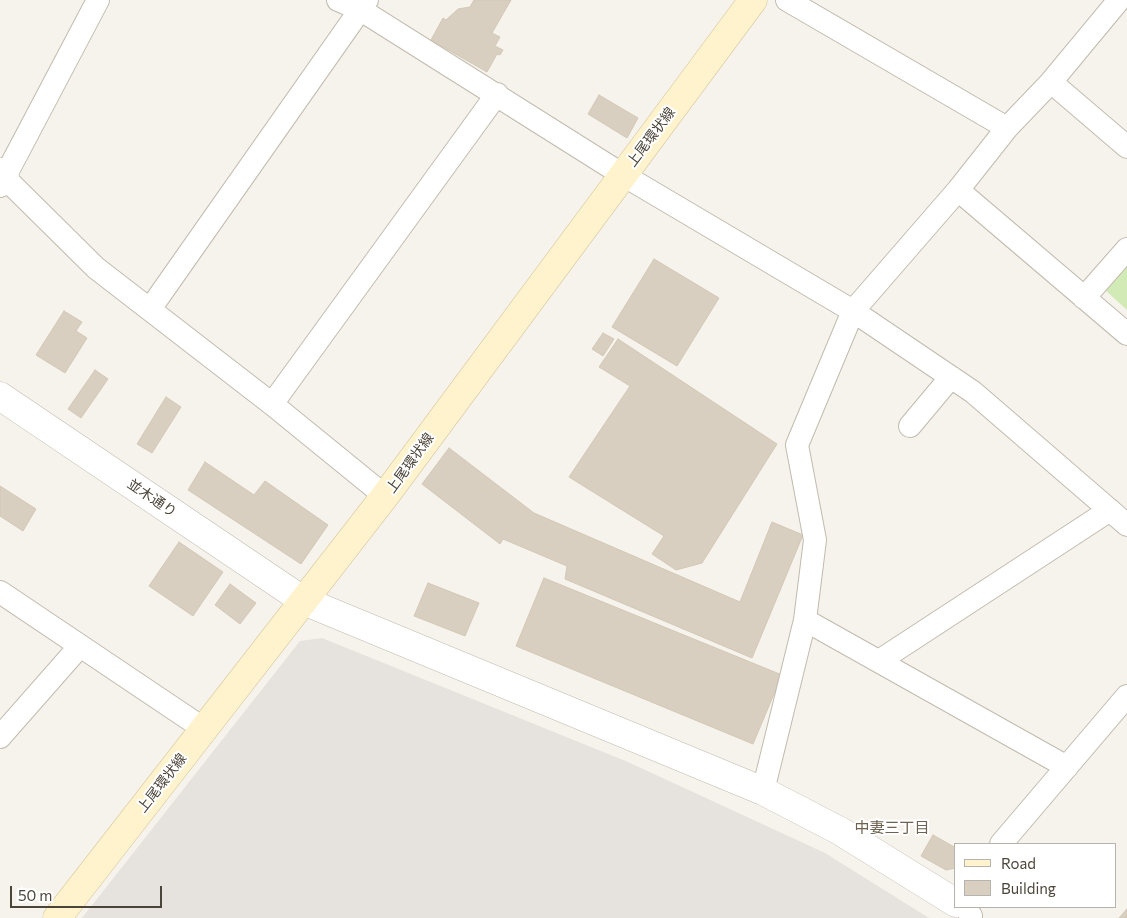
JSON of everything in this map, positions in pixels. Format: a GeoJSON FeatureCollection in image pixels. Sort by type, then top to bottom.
{"type":"FeatureCollection","features":[{"type":"Feature","properties":{"kind":"main road","name":"上尾環状線"},"geometry":{"type":"LineString","coordinates":[[57,918],[385,496],[753,0]]}},
{"type":"Feature","properties":{"kind":"street"},"geometry":{"type":"LineString","coordinates":[[98,0],[2,179],[96,268],[272,404],[385,496]]}},
{"type":"Feature","properties":{"kind":"street"},"geometry":{"type":"LineString","coordinates":[[338,0],[364,5],[496,94],[623,175],[853,311],[974,392],[1127,525]]}},
{"type":"Feature","properties":{"kind":"street"},"geometry":{"type":"LineString","coordinates":[[787,0],[1007,128]]}},
{"type":"Feature","properties":{"kind":"street"},"geometry":{"type":"LineString","coordinates":[[763,791],[805,620],[815,540],[797,445],[853,311],[958,190],[1007,128],[1051,82],[1119,0]]}},
{"type":"Feature","properties":{"kind":"street"},"geometry":{"type":"LineString","coordinates":[[150,309],[364,5]]}},
{"type":"Feature","properties":{"kind":"street"},"geometry":{"type":"LineString","coordinates":[[1051,82],[1127,147]]}},
{"type":"Feature","properties":{"kind":"street"},"geometry":{"type":"LineString","coordinates":[[272,404],[496,94]]}},
{"type":"Feature","properties":{"kind":"street"},"geometry":{"type":"LineString","coordinates":[[958,190],[1127,334]]}},
{"type":"Feature","properties":{"kind":"street"},"geometry":{"type":"LineString","coordinates":[[1084,298],[1127,250]]}},
{"type":"Feature","properties":{"kind":"street"},"geometry":{"type":"LineString","coordinates":[[910,426],[951,377]]}},
{"type":"Feature","properties":{"kind":"street","name":"並木通り"},"geometry":{"type":"LineString","coordinates":[[0,396],[304,600],[763,791],[840,831],[954,903]]}},
{"type":"Feature","properties":{"kind":"street"},"geometry":{"type":"LineString","coordinates":[[879,661],[1110,510]]}},
{"type":"Feature","properties":{"kind":"street"},"geometry":{"type":"LineString","coordinates":[[0,592],[204,729]]}},
{"type":"Feature","properties":{"kind":"street"},"geometry":{"type":"LineString","coordinates":[[805,620],[1067,767]]}},
{"type":"Feature","properties":{"kind":"street"},"geometry":{"type":"LineString","coordinates":[[0,737],[80,646]]}},
{"type":"Feature","properties":{"kind":"street"},"geometry":{"type":"LineString","coordinates":[[1002,843],[1127,696]]}},
{"type":"Feature","properties":{"kind":"shaded area"},"geometry":{"type":"Polygon","coordinates":[[[322,638],[628,762],[825,853],[929,918],[82,918],[300,641],[322,638]]]}},
{"type":"Feature","properties":{"kind":"green space"},"geometry":{"type":"Polygon","coordinates":[[[1127,262],[1127,310],[1103,288],[1127,262]]]}},
{"type":"Feature","properties":{"kind":"building"},"geometry":{"type":"Polygon","coordinates":[[[474,0],[511,0],[492,33],[500,37],[495,46],[503,50],[500,55],[497,54],[487,72],[431,40],[443,18],[446,20],[458,9],[470,7],[474,0]]]}},
{"type":"Feature","properties":{"kind":"building"},"geometry":{"type":"Polygon","coordinates":[[[599,95],[638,118],[627,138],[588,114],[599,95]]]}},
{"type":"Feature","properties":{"kind":"building"},"geometry":{"type":"Polygon","coordinates":[[[654,259],[719,298],[677,366],[612,327],[654,259]]]}},
{"type":"Feature","properties":{"kind":"building"},"geometry":{"type":"Polygon","coordinates":[[[64,311],[82,322],[76,331],[87,338],[65,373],[36,355],[64,311]]]}},
{"type":"Feature","properties":{"kind":"building"},"geometry":{"type":"Polygon","coordinates":[[[603,333],[614,339],[603,356],[592,349],[603,333]]]}},
{"type":"Feature","properties":{"kind":"building"},"geometry":{"type":"Polygon","coordinates":[[[618,339],[777,444],[702,563],[676,570],[652,554],[664,536],[569,477],[630,386],[599,367],[618,339]]]}},
{"type":"Feature","properties":{"kind":"building"},"geometry":{"type":"Polygon","coordinates":[[[95,370],[108,379],[81,418],[68,409],[95,370]]]}},
{"type":"Feature","properties":{"kind":"building"},"geometry":{"type":"Polygon","coordinates":[[[166,397],[181,407],[152,453],[137,444],[166,397]]]}},
{"type":"Feature","properties":{"kind":"building"},"geometry":{"type":"Polygon","coordinates":[[[449,448],[534,513],[740,602],[772,522],[803,535],[752,658],[565,579],[567,566],[503,539],[500,544],[422,484],[449,448]]]}},
{"type":"Feature","properties":{"kind":"building"},"geometry":{"type":"Polygon","coordinates":[[[205,462],[254,495],[265,481],[328,525],[301,564],[188,490],[205,462]]]}},
{"type":"Feature","properties":{"kind":"building"},"geometry":{"type":"Polygon","coordinates":[[[0,486],[36,509],[23,531],[0,516],[0,486]]]}},
{"type":"Feature","properties":{"kind":"building"},"geometry":{"type":"Polygon","coordinates":[[[179,542],[223,572],[193,616],[149,586],[179,542]]]}},
{"type":"Feature","properties":{"kind":"building"},"geometry":{"type":"Polygon","coordinates":[[[544,578],[782,675],[753,744],[516,646],[544,578]]]}},
{"type":"Feature","properties":{"kind":"building"},"geometry":{"type":"Polygon","coordinates":[[[428,583],[479,603],[465,636],[414,616],[428,583]]]}},
{"type":"Feature","properties":{"kind":"building"},"geometry":{"type":"Polygon","coordinates":[[[230,584],[256,603],[240,624],[215,605],[230,584]]]}},
{"type":"Feature","properties":{"kind":"building"},"geometry":{"type":"Polygon","coordinates":[[[933,835],[954,847],[954,868],[946,870],[921,856],[933,835]]]}},
{"type":"Feature","properties":{"kind":"building"},"geometry":{"type":"Polygon","coordinates":[[[1127,909],[1127,918],[1119,918],[1127,909]]]}},
{"type":"Feature","properties":{"kind":"district","name":"中妻三丁目"},"geometry":{"type":"Point","coordinates":[892,828]}}]}
